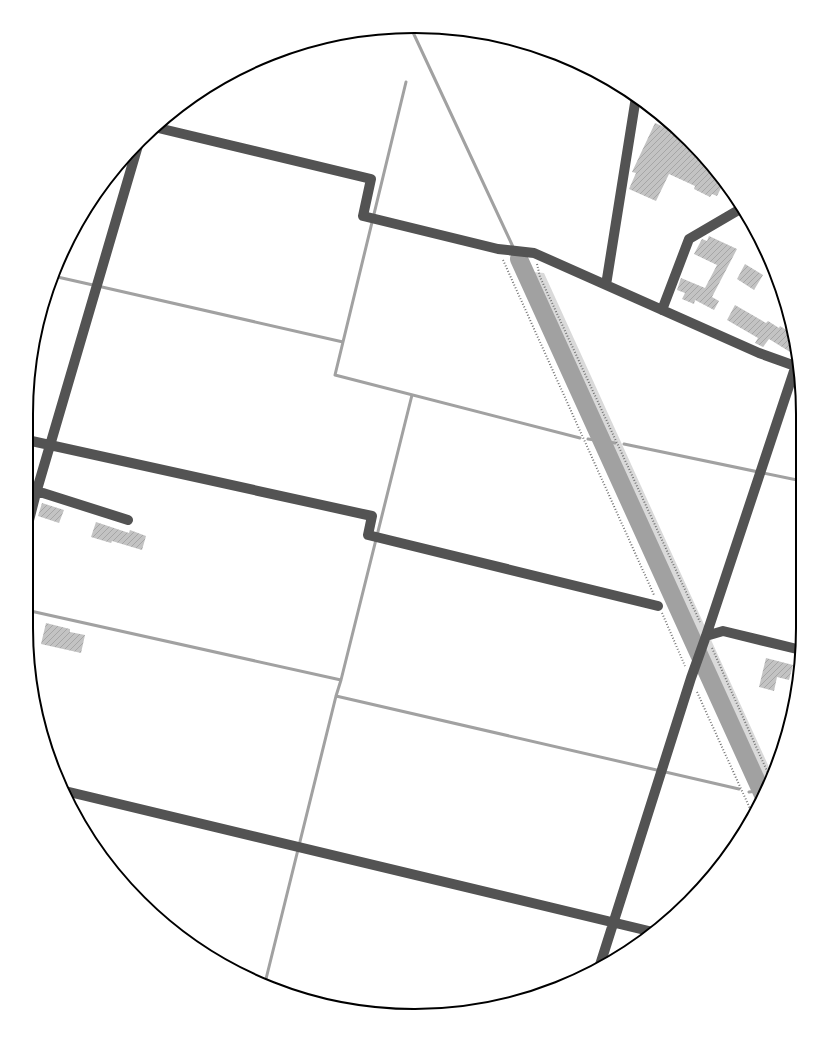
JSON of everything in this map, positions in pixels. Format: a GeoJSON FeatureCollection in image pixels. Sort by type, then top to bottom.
{"type":"FeatureCollection","features":[{"type":"Feature","properties":{"kind":"street"},"geometry":{"type":"LineString","coordinates":[[606,286],[635,103]]}},
{"type":"Feature","properties":{"kind":"street"},"geometry":{"type":"LineString","coordinates":[[162,129],[372,179],[362,216],[498,249],[534,254],[759,353],[793,364]]}},
{"type":"Feature","properties":{"kind":"street"},"geometry":{"type":"LineString","coordinates":[[33,488],[50,445],[135,156]]}},
{"type":"Feature","properties":{"kind":"street"},"geometry":{"type":"LineString","coordinates":[[662,310],[689,239],[737,211]]}},
{"type":"Feature","properties":{"kind":"street"},"geometry":{"type":"LineString","coordinates":[[602,960],[691,678],[794,372]]}},
{"type":"Feature","properties":{"kind":"street"},"geometry":{"type":"LineString","coordinates":[[33,441],[372,516],[368,535],[658,606]]}},
{"type":"Feature","properties":{"kind":"street"},"geometry":{"type":"LineString","coordinates":[[33,493],[44,493],[128,520]]}},
{"type":"Feature","properties":{"kind":"street"},"geometry":{"type":"LineString","coordinates":[[706,636],[723,631],[795,649]]}},
{"type":"Feature","properties":{"kind":"street"},"geometry":{"type":"LineString","coordinates":[[70,792],[646,930]]}},
{"type":"Feature","properties":{"kind":"path"},"geometry":{"type":"LineString","coordinates":[[498,249],[750,809]]}},
{"type":"Feature","properties":{"kind":"path"},"geometry":{"type":"LineString","coordinates":[[534,254],[540,277],[767,772]]}},
{"type":"Feature","properties":{"kind":"shaded area"},"geometry":{"type":"Polygon","coordinates":[[[533,272],[544,273],[769,768],[765,778],[533,272]]]}},
{"type":"Feature","properties":{"kind":"building"},"geometry":{"type":"Polygon","coordinates":[[[655,123],[666,128],[684,145],[721,188],[717,196],[712,194],[710,197],[694,189],[695,186],[669,174],[656,201],[629,189],[636,173],[632,172],[655,123]]]}},
{"type":"Feature","properties":{"kind":"building"},"geometry":{"type":"Polygon","coordinates":[[[709,236],[737,249],[712,297],[719,301],[714,310],[695,300],[694,304],[682,299],[685,293],[677,290],[681,278],[705,288],[717,265],[694,254],[702,239],[707,241],[709,236]]]}},
{"type":"Feature","properties":{"kind":"building"},"geometry":{"type":"Polygon","coordinates":[[[745,264],[763,275],[754,290],[737,279],[745,264]]]}},
{"type":"Feature","properties":{"kind":"building"},"geometry":{"type":"Polygon","coordinates":[[[735,305],[766,323],[768,321],[779,328],[780,326],[787,330],[791,353],[769,339],[763,347],[755,343],[758,338],[727,320],[735,305]]]}},
{"type":"Feature","properties":{"kind":"building"},"geometry":{"type":"Polygon","coordinates":[[[42,503],[64,510],[59,523],[38,516],[42,503]]]}},
{"type":"Feature","properties":{"kind":"building"},"geometry":{"type":"Polygon","coordinates":[[[96,522],[129,533],[130,530],[146,536],[142,550],[112,541],[111,543],[91,537],[96,522]]]}},
{"type":"Feature","properties":{"kind":"building"},"geometry":{"type":"Polygon","coordinates":[[[46,623],[70,629],[70,632],[85,635],[81,653],[41,644],[46,623]]]}},
{"type":"Feature","properties":{"kind":"building"},"geometry":{"type":"Polygon","coordinates":[[[766,658],[793,665],[789,680],[777,677],[774,691],[759,687],[766,658]]]}},
{"type":"Feature","properties":{"kind":"waterway"},"geometry":{"type":"LineString","coordinates":[[413,33],[514,249]]}},
{"type":"Feature","properties":{"kind":"waterway"},"geometry":{"type":"LineString","coordinates":[[406,82],[335,375],[580,438]]}},
{"type":"Feature","properties":{"kind":"waterway"},"geometry":{"type":"LineString","coordinates":[[519,259],[760,789]]}},
{"type":"Feature","properties":{"kind":"waterway"},"geometry":{"type":"LineString","coordinates":[[59,277],[93,285]]}},
{"type":"Feature","properties":{"kind":"waterway"},"geometry":{"type":"LineString","coordinates":[[102,287],[343,342]]}},
{"type":"Feature","properties":{"kind":"waterway"},"geometry":{"type":"LineString","coordinates":[[341,680],[412,395]]}},
{"type":"Feature","properties":{"kind":"waterway"},"geometry":{"type":"LineString","coordinates":[[588,439],[615,443]]}},
{"type":"Feature","properties":{"kind":"waterway"},"geometry":{"type":"LineString","coordinates":[[624,444],[796,480]]}},
{"type":"Feature","properties":{"kind":"waterway"},"geometry":{"type":"LineString","coordinates":[[33,612],[341,680],[336,696],[739,789]]}},
{"type":"Feature","properties":{"kind":"waterway"},"geometry":{"type":"LineString","coordinates":[[266,979],[336,696]]}},
{"type":"Feature","properties":{"kind":"waterway"},"geometry":{"type":"LineString","coordinates":[[749,792],[759,791]]}}]}
